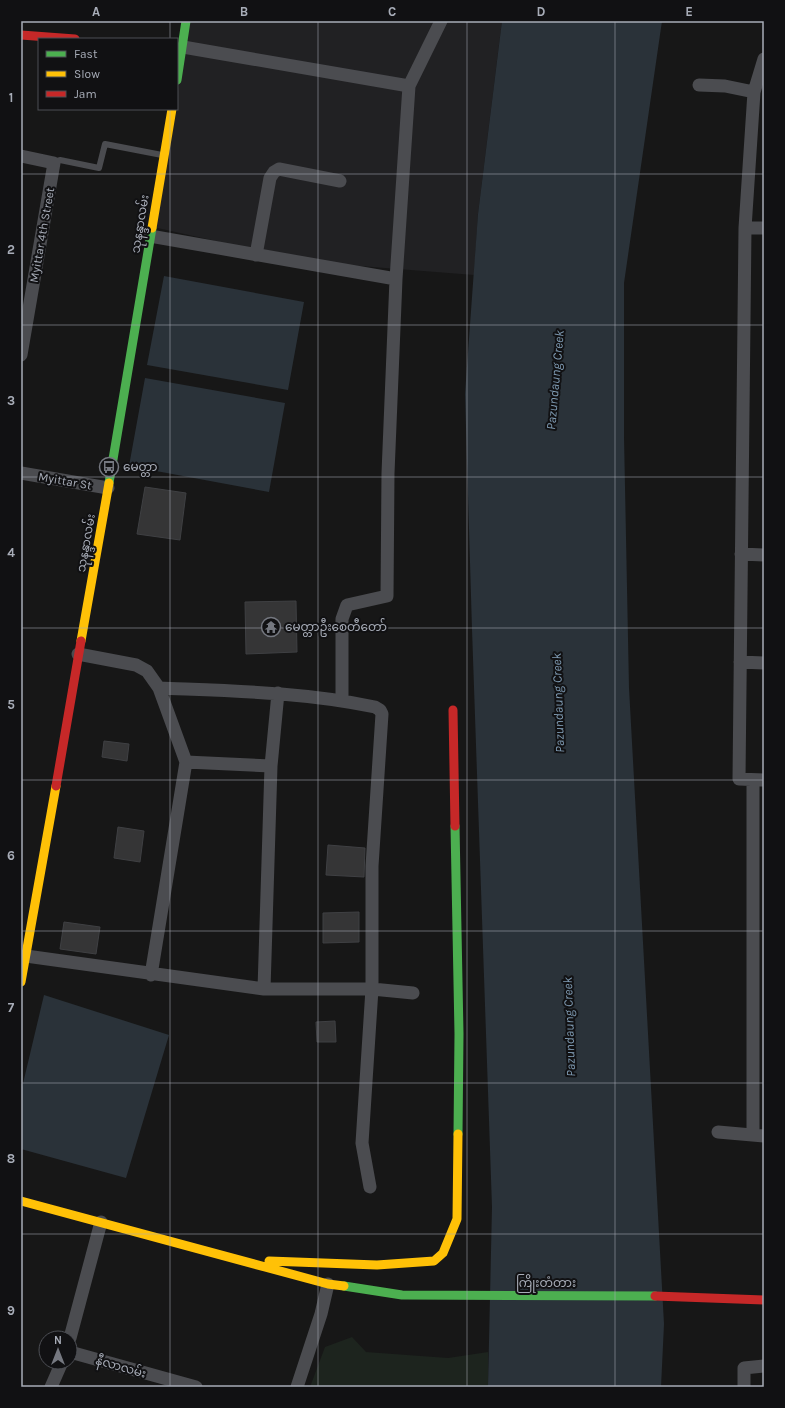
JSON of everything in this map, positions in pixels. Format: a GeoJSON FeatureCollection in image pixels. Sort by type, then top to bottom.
{"type":"FeatureCollection","features":[{"type":"Feature","properties":{"kind":"main road"},"geometry":{"type":"LineString","coordinates":[[178,69],[180,47],[186,21]]}},
{"type":"Feature","properties":{"kind":"main road"},"geometry":{"type":"LineString","coordinates":[[21,35],[62,38]]}},
{"type":"Feature","properties":{"kind":"main road","name":"သုနန္ဒာလမ်း"},"geometry":{"type":"LineString","coordinates":[[21,982],[108,488],[172,110]]}},
{"type":"Feature","properties":{"kind":"main road"},"geometry":{"type":"LineString","coordinates":[[21,1201],[239,1260],[376,1265],[434,1261],[443,1253],[457,1219],[459,1034],[453,710]]}},
{"type":"Feature","properties":{"kind":"main road","name":"ကြိုးတံတား"},"geometry":{"type":"LineString","coordinates":[[239,1260],[332,1285],[402,1295],[617,1295],[764,1300]]}},
{"type":"Feature","properties":{"kind":"street"},"geometry":{"type":"LineString","coordinates":[[342,700],[342,620],[347,605],[387,596],[388,473],[396,279],[409,86],[441,21]]}},
{"type":"Feature","properties":{"kind":"street"},"geometry":{"type":"LineString","coordinates":[[180,47],[409,86]]}},
{"type":"Feature","properties":{"kind":"street"},"geometry":{"type":"LineString","coordinates":[[718,1132],[759,1135],[758,780],[738,780],[745,228],[754,92],[764,59]]}},
{"type":"Feature","properties":{"kind":"street"},"geometry":{"type":"LineString","coordinates":[[698,85],[725,86],[754,92]]}},
{"type":"Feature","properties":{"kind":"street"},"geometry":{"type":"LineString","coordinates":[[21,156],[54,163]]}},
{"type":"Feature","properties":{"kind":"street","name":"Myittar 4th Street"},"geometry":{"type":"LineString","coordinates":[[21,355],[54,163]]}},
{"type":"Feature","properties":{"kind":"street"},"geometry":{"type":"LineString","coordinates":[[256,255],[270,178],[274,172],[279,169],[340,181]]}},
{"type":"Feature","properties":{"kind":"street"},"geometry":{"type":"LineString","coordinates":[[745,228],[764,228]]}},
{"type":"Feature","properties":{"kind":"street"},"geometry":{"type":"LineString","coordinates":[[150,236],[396,279]]}},
{"type":"Feature","properties":{"kind":"street","name":"Myittar St"},"geometry":{"type":"LineString","coordinates":[[21,473],[108,488]]}},
{"type":"Feature","properties":{"kind":"street"},"geometry":{"type":"LineString","coordinates":[[741,554],[764,555]]}},
{"type":"Feature","properties":{"kind":"street"},"geometry":{"type":"LineString","coordinates":[[78,654],[142,668],[147,671],[159,688],[186,762],[151,975]]}},
{"type":"Feature","properties":{"kind":"street"},"geometry":{"type":"LineString","coordinates":[[740,662],[764,663]]}},
{"type":"Feature","properties":{"kind":"street"},"geometry":{"type":"LineString","coordinates":[[159,688],[278,693],[342,700],[375,707],[380,710],[382,714],[372,866],[372,989],[362,1143],[370,1187]]}},
{"type":"Feature","properties":{"kind":"street"},"geometry":{"type":"LineString","coordinates":[[264,989],[272,766],[278,693]]}},
{"type":"Feature","properties":{"kind":"street"},"geometry":{"type":"LineString","coordinates":[[186,762],[272,766]]}},
{"type":"Feature","properties":{"kind":"street"},"geometry":{"type":"LineString","coordinates":[[26,956],[151,975],[264,989],[372,989],[413,993]]}},
{"type":"Feature","properties":{"kind":"street"},"geometry":{"type":"LineString","coordinates":[[72,1330],[101,1222]]}},
{"type":"Feature","properties":{"kind":"street"},"geometry":{"type":"LineString","coordinates":[[297,1387],[332,1285]]}},
{"type":"Feature","properties":{"kind":"street","name":"နီလာလမ်း"},"geometry":{"type":"LineString","coordinates":[[78,1354],[176,1385],[196,1387]]}},
{"type":"Feature","properties":{"kind":"street"},"geometry":{"type":"LineString","coordinates":[[744,1387],[744,1368],[764,1366]]}},
{"type":"Feature","properties":{"kind":"street"},"geometry":{"type":"LineString","coordinates":[[51,1387],[58,1370]]}},
{"type":"Feature","properties":{"kind":"lane"},"geometry":{"type":"LineString","coordinates":[[54,163],[60,160],[99,168],[105,144],[163,155]]}},
{"type":"Feature","properties":{"kind":"shaded area"},"geometry":{"type":"Polygon","coordinates":[[[190,21],[502,21],[478,214],[474,275],[309,262],[153,227],[178,110],[178,91],[190,21]]]}},
{"type":"Feature","properties":{"kind":"shaded area"},"geometry":{"type":"Polygon","coordinates":[[[352,1337],[366,1352],[448,1358],[488,1352],[488,1387],[310,1387],[325,1347],[352,1337]]]}},
{"type":"Feature","properties":{"kind":"water","name":"Pazundaung Creek"},"geometry":{"type":"Polygon","coordinates":[[[502,21],[662,21],[624,283],[624,437],[629,688],[664,1324],[661,1387],[488,1387],[492,1207],[465,394],[478,214],[502,21]]]}},
{"type":"Feature","properties":{"kind":"water"},"geometry":{"type":"Polygon","coordinates":[[[164,276],[304,302],[288,390],[147,365],[164,276]]]}},
{"type":"Feature","properties":{"kind":"water"},"geometry":{"type":"Polygon","coordinates":[[[145,378],[285,403],[269,492],[129,466],[145,378]]]}},
{"type":"Feature","properties":{"kind":"water"},"geometry":{"type":"Polygon","coordinates":[[[44,995],[169,1035],[126,1178],[21,1149],[21,1092],[44,995]]]}},
{"type":"Feature","properties":{"kind":"building"},"geometry":{"type":"Polygon","coordinates":[[[145,487],[186,493],[180,540],[137,534],[145,487]]]}},
{"type":"Feature","properties":{"kind":"building","name":"မေတ္တာဦးစေတီတော်"},"geometry":{"type":"Polygon","coordinates":[[[296,601],[297,652],[246,654],[245,602],[296,601]]]}},
{"type":"Feature","properties":{"kind":"building"},"geometry":{"type":"Polygon","coordinates":[[[104,741],[129,744],[127,761],[102,757],[104,741]]]}},
{"type":"Feature","properties":{"kind":"building"},"geometry":{"type":"Polygon","coordinates":[[[118,827],[144,831],[140,862],[114,858],[118,827]]]}},
{"type":"Feature","properties":{"kind":"building"},"geometry":{"type":"Polygon","coordinates":[[[328,845],[365,848],[364,877],[326,875],[328,845]]]}},
{"type":"Feature","properties":{"kind":"building"},"geometry":{"type":"Polygon","coordinates":[[[359,912],[359,942],[323,943],[323,913],[359,912]]]}},
{"type":"Feature","properties":{"kind":"building"},"geometry":{"type":"Polygon","coordinates":[[[64,922],[100,927],[96,954],[60,949],[64,922]]]}},
{"type":"Feature","properties":{"kind":"building"},"geometry":{"type":"Polygon","coordinates":[[[335,1021],[336,1042],[317,1042],[316,1022],[335,1021]]]}},
{"type":"Feature","properties":{"kind":"traffic: fast"},"geometry":{"type":"LineString","coordinates":[[178,73],[186,21]]}},
{"type":"Feature","properties":{"kind":"traffic: fast"},"geometry":{"type":"LineString","coordinates":[[109,483],[152,228]]}},
{"type":"Feature","properties":{"kind":"traffic: fast"},"geometry":{"type":"LineString","coordinates":[[455,826],[459,1034],[458,1134]]}},
{"type":"Feature","properties":{"kind":"traffic: fast"},"geometry":{"type":"LineString","coordinates":[[344,1286],[402,1295],[655,1296]]}},
{"type":"Feature","properties":{"kind":"traffic: slow"},"geometry":{"type":"LineString","coordinates":[[152,228],[172,110]]}},
{"type":"Feature","properties":{"kind":"traffic: slow"},"geometry":{"type":"LineString","coordinates":[[81,641],[109,483]]}},
{"type":"Feature","properties":{"kind":"traffic: slow"},"geometry":{"type":"LineString","coordinates":[[21,982],[56,786]]}},
{"type":"Feature","properties":{"kind":"traffic: slow"},"geometry":{"type":"LineString","coordinates":[[269,1261],[377,1265],[434,1261],[443,1253],[457,1219],[458,1134]]}},
{"type":"Feature","properties":{"kind":"traffic: slow"},"geometry":{"type":"LineString","coordinates":[[21,1201],[328,1284],[344,1286]]}},
{"type":"Feature","properties":{"kind":"traffic: jam"},"geometry":{"type":"LineString","coordinates":[[21,35],[62,38]]}},
{"type":"Feature","properties":{"kind":"traffic: jam"},"geometry":{"type":"LineString","coordinates":[[56,786],[81,641]]}},
{"type":"Feature","properties":{"kind":"traffic: jam"},"geometry":{"type":"LineString","coordinates":[[453,710],[455,826]]}},
{"type":"Feature","properties":{"kind":"traffic: jam"},"geometry":{"type":"LineString","coordinates":[[655,1296],[764,1300]]}},
{"type":"Feature","properties":{"kind":"place","name":"မေတ္တာ"},"geometry":{"type":"Point","coordinates":[109,467]}},
{"type":"Feature","properties":{"kind":"place","name":"မေတ္တာဦးစေတီတော်"},"geometry":{"type":"Point","coordinates":[271,627]}}]}
